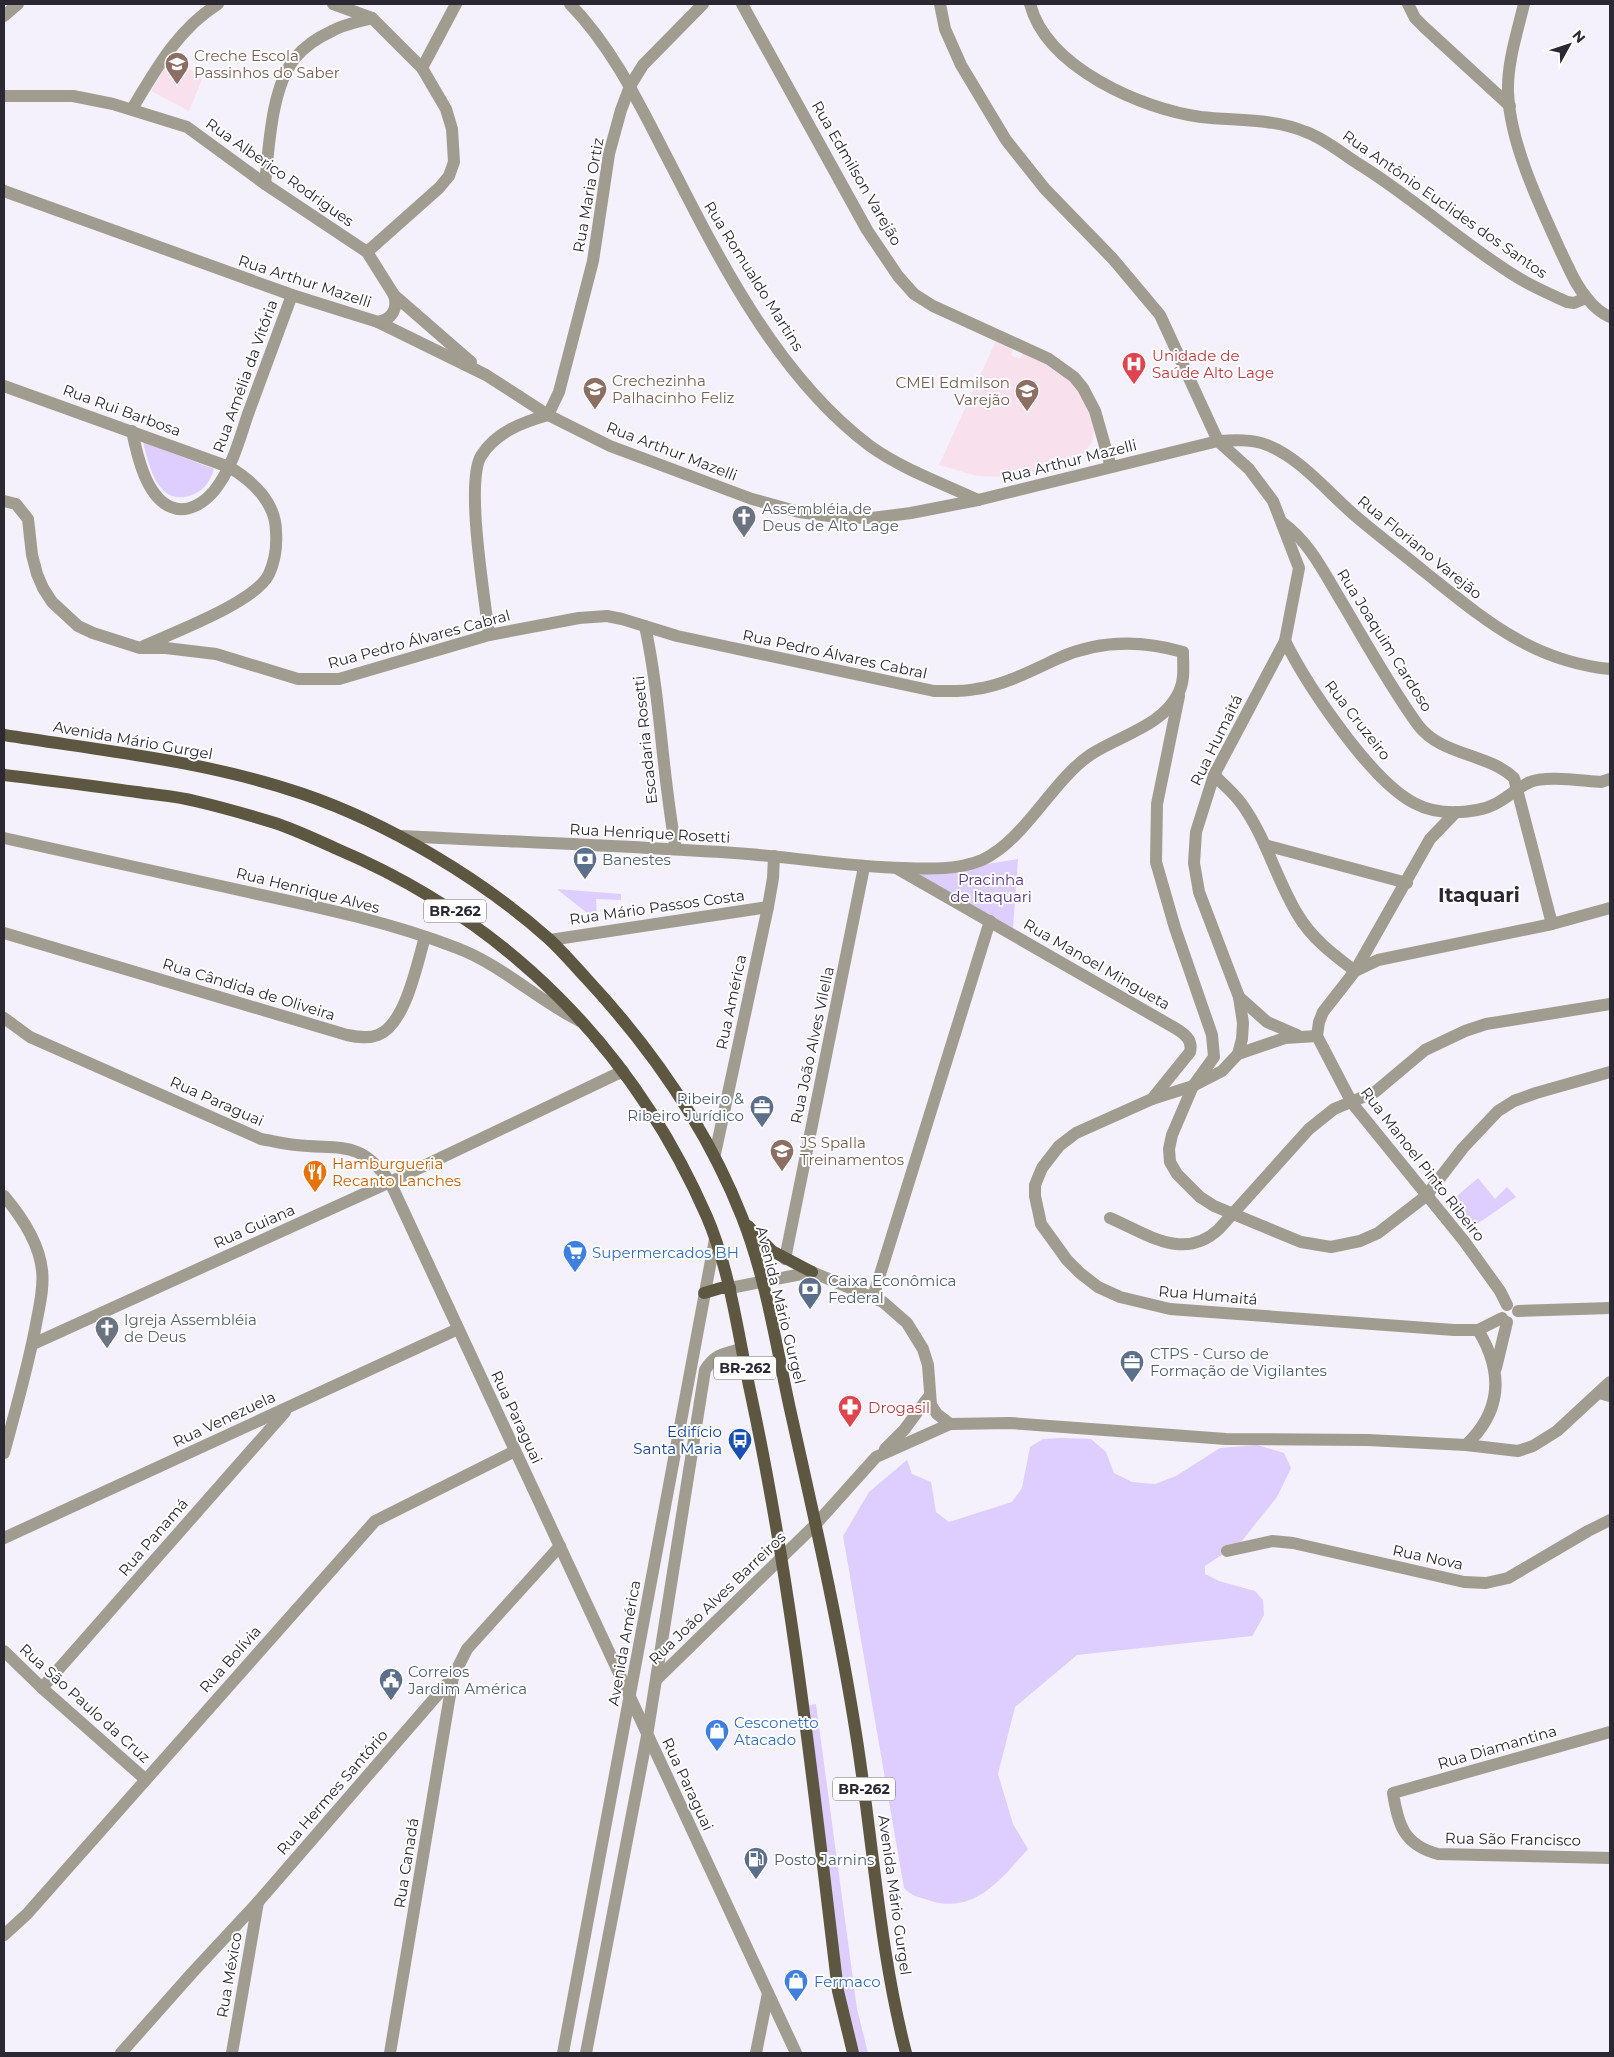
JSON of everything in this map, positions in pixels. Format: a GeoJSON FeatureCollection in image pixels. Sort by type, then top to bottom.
{"type":"FeatureCollection","features":[{"type":"Feature","properties":{"kind":"main road","name":"Avenida Mário Gurgel"},"geometry":{"type":"LineString","coordinates":[[4,735],[194,765],[304,794],[402,836],[460,872],[550,940],[615,1010],[658,1064],[715,1154],[744,1222],[762,1283],[833,1602],[857,1737],[884,1946],[906,2053]]}},
{"type":"Feature","properties":{"kind":"main road","name":"BR-262"},"geometry":{"type":"LineString","coordinates":[[4,775],[193,800],[280,825],[377,866],[424,891],[476,926],[525,964],[585,1023],[623,1070],[683,1168],[715,1239],[730,1288],[782,1558],[838,1991],[851,2052]]}},
{"type":"Feature","properties":{"kind":"main road"},"geometry":{"type":"LineString","coordinates":[[744,1222],[760,1241],[785,1259],[812,1272]]}},
{"type":"Feature","properties":{"kind":"main road"},"geometry":{"type":"LineString","coordinates":[[704,1293],[721,1288],[730,1288]]}},
{"type":"Feature","properties":{"kind":"street"},"geometry":{"type":"LineString","coordinates":[[4,16],[18,4]]}},
{"type":"Feature","properties":{"kind":"street"},"geometry":{"type":"LineString","coordinates":[[132,109],[154,71],[179,37],[192,22],[218,4]]}},
{"type":"Feature","properties":{"kind":"street"},"geometry":{"type":"LineString","coordinates":[[333,4],[372,18],[422,68],[446,109],[452,129],[454,162],[449,176],[439,188],[367,252]]}},
{"type":"Feature","properties":{"kind":"street"},"geometry":{"type":"LineString","coordinates":[[422,68],[456,4]]}},
{"type":"Feature","properties":{"kind":"street","name":"Rua Romualdo Martins"},"geometry":{"type":"LineString","coordinates":[[570,4],[590,26],[630,86],[703,227],[729,271],[779,350],[820,403],[845,426],[895,462],[978,500]]}},
{"type":"Feature","properties":{"kind":"street","name":"Rua Maria Ortiz"},"geometry":{"type":"LineString","coordinates":[[548,415],[559,392],[593,261],[609,154],[621,110],[630,86],[643,65],[703,4]]}},
{"type":"Feature","properties":{"kind":"street","name":"Rua Edmilson Varejão"},"geometry":{"type":"LineString","coordinates":[[742,4],[867,230],[898,276],[914,294],[934,306],[1049,359],[1074,376],[1083,388],[1095,411],[1111,467]]}},
{"type":"Feature","properties":{"kind":"street"},"geometry":{"type":"LineString","coordinates":[[940,4],[945,29],[961,65],[1006,140],[1045,189],[1114,259],[1160,315],[1218,441]]}},
{"type":"Feature","properties":{"kind":"street","name":"Rua Antônio Euclides dos Santos"},"geometry":{"type":"LineString","coordinates":[[1030,4],[1044,30],[1064,56],[1085,73],[1106,85],[1138,101],[1169,111],[1229,120],[1260,120],[1305,131],[1330,144],[1380,177],[1515,276],[1568,302],[1574,303],[1586,298]]}},
{"type":"Feature","properties":{"kind":"street"},"geometry":{"type":"LineString","coordinates":[[1408,4],[1415,18],[1424,27],[1510,106]]}},
{"type":"Feature","properties":{"kind":"street"},"geometry":{"type":"LineString","coordinates":[[1524,4],[1511,54],[1508,94],[1514,128],[1538,200],[1573,278],[1596,309],[1610,317]]}},
{"type":"Feature","properties":{"kind":"street"},"geometry":{"type":"LineString","coordinates":[[265,184],[269,144],[277,100],[287,71],[294,60],[300,53],[333,30],[372,18]]}},
{"type":"Feature","properties":{"kind":"street","name":"Rua Alberico Rodrigues"},"geometry":{"type":"LineString","coordinates":[[4,96],[73,96],[132,109],[187,127],[265,184],[367,252],[394,295],[486,375]]}},
{"type":"Feature","properties":{"kind":"street","name":"Rua Arthur Mazelli"},"geometry":{"type":"LineString","coordinates":[[4,190],[292,295],[378,322],[486,375],[548,415],[610,446],[752,499],[799,512],[837,517],[872,518],[978,500],[1218,441]]}},
{"type":"Feature","properties":{"kind":"street","name":"Rua Amélia da Vitória"},"geometry":{"type":"LineString","coordinates":[[132,431],[135,447],[147,481],[168,507],[180,510],[197,505],[214,491],[229,467],[292,295]]}},
{"type":"Feature","properties":{"kind":"street"},"geometry":{"type":"LineString","coordinates":[[378,322],[384,321],[393,313],[396,307],[394,295]]}},
{"type":"Feature","properties":{"kind":"street","name":"Rua Rui Barbosa"},"geometry":{"type":"LineString","coordinates":[[4,386],[229,467],[260,493],[269,504],[275,517],[276,546],[269,574],[262,584],[240,600],[140,648]]}},
{"type":"Feature","properties":{"kind":"street"},"geometry":{"type":"LineString","coordinates":[[489,635],[474,497],[476,467],[489,446],[500,436],[524,421],[548,415]]}},
{"type":"Feature","properties":{"kind":"street","name":"Rua Humaitá"},"geometry":{"type":"LineString","coordinates":[[1218,441],[1249,469],[1262,484],[1283,523],[1299,568],[1285,641],[1214,776],[1196,832],[1194,863],[1199,892],[1239,997],[1243,1023],[1242,1039],[1238,1054],[1222,1071],[1192,1086],[1152,1099],[1076,1133],[1059,1146],[1042,1168],[1035,1185],[1036,1208],[1045,1231],[1067,1260],[1098,1287],[1120,1297],[1170,1309],[1454,1330],[1478,1330]]}},
{"type":"Feature","properties":{"kind":"street","name":"Rua Floriano Varejão"},"geometry":{"type":"LineString","coordinates":[[1218,441],[1250,441],[1266,444],[1280,452],[1299,465],[1353,514],[1483,618],[1542,654],[1568,662],[1610,669]]}},
{"type":"Feature","properties":{"kind":"street","name":"Rua Pedro Álvares Cabral"},"geometry":{"type":"LineString","coordinates":[[4,503],[16,504],[28,519],[32,555],[42,588],[65,615],[86,630],[140,648],[166,648],[216,654],[298,679],[317,681],[339,679],[489,635],[579,618],[607,616],[677,636],[934,691],[977,689],[1021,676],[1084,649],[1102,645],[1140,644],[1163,646],[1183,652],[1183,676],[1180,691]]}},
{"type":"Feature","properties":{"kind":"street","name":"Rua Joaquim Cardoso"},"geometry":{"type":"LineString","coordinates":[[1283,523],[1307,544],[1393,688],[1418,726],[1429,737],[1509,773],[1514,778],[1517,792]]}},
{"type":"Feature","properties":{"kind":"street","name":"Escadaria Rosetti"},"geometry":{"type":"LineString","coordinates":[[646,626],[651,653],[667,798],[676,849]]}},
{"type":"Feature","properties":{"kind":"street","name":"Rua Cruzeiro"},"geometry":{"type":"LineString","coordinates":[[1285,641],[1305,678],[1351,742],[1382,776],[1414,803],[1438,811],[1480,810],[1508,798],[1532,781],[1542,779],[1601,782],[1610,779]]}},
{"type":"Feature","properties":{"kind":"street"},"geometry":{"type":"LineString","coordinates":[[1180,691],[1157,804],[1156,862],[1175,928],[1212,1035],[1214,1057],[1192,1086],[1172,1135],[1169,1149],[1170,1162],[1177,1174],[1200,1197],[1232,1214],[1301,1242],[1331,1247],[1360,1241],[1378,1233],[1426,1196],[1464,1148],[1498,1110],[1529,1096],[1610,1072]]}},
{"type":"Feature","properties":{"kind":"street","name":"Rua Henrique Rosetti"},"geometry":{"type":"LineString","coordinates":[[402,836],[676,849],[774,856],[864,867],[943,868],[973,862],[988,856],[1027,822],[1072,770],[1107,744],[1151,722],[1172,704],[1180,691]]}},
{"type":"Feature","properties":{"kind":"street"},"geometry":{"type":"LineString","coordinates":[[1214,776],[1240,803],[1265,845],[1291,901],[1306,927],[1327,949],[1356,971]]}},
{"type":"Feature","properties":{"kind":"street"},"geometry":{"type":"LineString","coordinates":[[1517,792],[1552,924]]}},
{"type":"Feature","properties":{"kind":"street"},"geometry":{"type":"LineString","coordinates":[[1238,1054],[1268,1042],[1301,1036],[1317,1036],[1323,1012],[1356,971],[1430,839],[1456,812]]}},
{"type":"Feature","properties":{"kind":"street","name":"Rua Henrique Alves"},"geometry":{"type":"LineString","coordinates":[[4,838],[322,908],[425,937],[458,948],[507,974],[555,1009],[585,1023]]}},
{"type":"Feature","properties":{"kind":"street"},"geometry":{"type":"LineString","coordinates":[[1265,845],[1407,883]]}},
{"type":"Feature","properties":{"kind":"street","name":"Rua América"},"geometry":{"type":"LineString","coordinates":[[715,1154],[768,907],[773,878],[774,856]]}},
{"type":"Feature","properties":{"kind":"street","name":"Rua João Alves Vilella"},"geometry":{"type":"LineString","coordinates":[[785,1259],[864,867]]}},
{"type":"Feature","properties":{"kind":"street","name":"Rua Manoel Mingueta"},"geometry":{"type":"LineString","coordinates":[[896,868],[1188,1038],[1192,1047],[1190,1052],[1152,1099]]}},
{"type":"Feature","properties":{"kind":"street","name":"Rua Mário Passos Costa"},"geometry":{"type":"LineString","coordinates":[[550,940],[768,907]]}},
{"type":"Feature","properties":{"kind":"street"},"geometry":{"type":"LineString","coordinates":[[1356,971],[1378,960],[1552,924],[1610,908]]}},
{"type":"Feature","properties":{"kind":"street"},"geometry":{"type":"LineString","coordinates":[[873,1297],[990,921]]}},
{"type":"Feature","properties":{"kind":"street","name":"Rua Cândida de Oliveira"},"geometry":{"type":"LineString","coordinates":[[4,933],[338,1033],[363,1037],[378,1035],[392,1025],[400,1012],[425,937]]}},
{"type":"Feature","properties":{"kind":"street"},"geometry":{"type":"LineString","coordinates":[[1239,997],[1267,1022],[1301,1036]]}},
{"type":"Feature","properties":{"kind":"street"},"geometry":{"type":"LineString","coordinates":[[1110,1218],[1173,1244],[1185,1245],[1205,1241],[1309,1129],[1334,1109],[1375,1092],[1425,1050],[1465,1031],[1486,1024],[1610,1004]]}},
{"type":"Feature","properties":{"kind":"street","name":"Rua Paraguai"},"geometry":{"type":"LineString","coordinates":[[4,1018],[30,1037],[262,1139],[296,1145],[337,1146],[357,1152],[378,1165],[390,1182],[796,2053]]}},
{"type":"Feature","properties":{"kind":"street","name":"Rua Manoel Pinto Ribeiro"},"geometry":{"type":"LineString","coordinates":[[1317,1036],[1352,1103],[1426,1196],[1464,1240],[1512,1308]]}},
{"type":"Feature","properties":{"kind":"street","name":"Rua Guiana"},"geometry":{"type":"LineString","coordinates":[[33,1344],[390,1182],[623,1070]]}},
{"type":"Feature","properties":{"kind":"street"},"geometry":{"type":"LineString","coordinates":[[4,1196],[14,1208],[33,1241],[42,1270],[40,1303],[33,1344],[4,1453]]}},
{"type":"Feature","properties":{"kind":"street","name":"Avenida América"},"geometry":{"type":"LineString","coordinates":[[563,2053],[715,1239]]}},
{"type":"Feature","properties":{"kind":"street"},"geometry":{"type":"LineString","coordinates":[[730,1288],[812,1272],[873,1297],[895,1310],[907,1324],[923,1349],[928,1365],[930,1395],[934,1410],[950,1424]]}},
{"type":"Feature","properties":{"kind":"street"},"geometry":{"type":"LineString","coordinates":[[1496,1370],[1489,1349],[1478,1330],[1505,1320],[1515,1319],[1512,1308],[1610,1308]]}},
{"type":"Feature","properties":{"kind":"street"},"geometry":{"type":"LineString","coordinates":[[1466,1445],[1479,1433],[1490,1414],[1496,1392],[1496,1370],[1505,1320]]}},
{"type":"Feature","properties":{"kind":"street","name":"Rua Venezuela"},"geometry":{"type":"LineString","coordinates":[[4,1538],[458,1329]]}},
{"type":"Feature","properties":{"kind":"street"},"geometry":{"type":"LineString","coordinates":[[586,2053],[647,1736],[705,1370],[712,1359],[721,1354],[741,1349]]}},
{"type":"Feature","properties":{"kind":"street"},"geometry":{"type":"LineString","coordinates":[[876,1457],[950,1424],[1010,1423],[1226,1439],[1338,1439],[1466,1445],[1518,1451],[1533,1446],[1557,1431],[1604,1395],[1610,1382]]}},
{"type":"Feature","properties":{"kind":"street"},"geometry":{"type":"LineString","coordinates":[[815,1525],[876,1457],[904,1430],[930,1395]]}},
{"type":"Feature","properties":{"kind":"street","name":"Rua Panamá"},"geometry":{"type":"LineString","coordinates":[[42,1688],[288,1408]]}},
{"type":"Feature","properties":{"kind":"street","name":"Rua Bolívia"},"geometry":{"type":"LineString","coordinates":[[4,1935],[27,1914],[375,1521],[515,1450]]}},
{"type":"Feature","properties":{"kind":"street","name":"Rua Nova"},"geometry":{"type":"LineString","coordinates":[[1227,1550],[1272,1541],[1293,1543],[1464,1582],[1486,1582],[1508,1578],[1610,1520]]}},
{"type":"Feature","properties":{"kind":"street","name":"Rua João Alves Barreiros"},"geometry":{"type":"LineString","coordinates":[[635,1674],[656,1680],[815,1525]]}},
{"type":"Feature","properties":{"kind":"street","name":"Rua Hermes Santório"},"geometry":{"type":"LineString","coordinates":[[121,2053],[258,1902],[453,1677],[467,1649],[560,1546]]}},
{"type":"Feature","properties":{"kind":"street","name":"Rua São Paulo da Cruz"},"geometry":{"type":"LineString","coordinates":[[4,1651],[42,1688],[145,1779]]}},
{"type":"Feature","properties":{"kind":"street","name":"Rua Canadá"},"geometry":{"type":"LineString","coordinates":[[390,2053],[453,1677]]}},
{"type":"Feature","properties":{"kind":"street","name":"Rua Diamantina"},"geometry":{"type":"LineString","coordinates":[[1392,1793],[1610,1732]]}},
{"type":"Feature","properties":{"kind":"street","name":"Rua São Francisco"},"geometry":{"type":"LineString","coordinates":[[1392,1793],[1402,1829],[1416,1846],[1427,1851],[1438,1854],[1610,1858]]}},
{"type":"Feature","properties":{"kind":"street","name":"Rua México"},"geometry":{"type":"LineString","coordinates":[[232,2053],[258,1902]]}},
{"type":"Feature","properties":{"kind":"street"},"geometry":{"type":"LineString","coordinates":[[756,2053],[768,1994]]}},
{"type":"Feature","properties":{"kind":"shaded area","name":"Creche Escola Passinhos do Saber"},"geometry":{"type":"Polygon","coordinates":[[[173,55],[202,79],[189,111],[151,91],[173,55]]]}},
{"type":"Feature","properties":{"kind":"shaded area","name":"CMEI Edmilson Varejão"},"geometry":{"type":"Polygon","coordinates":[[[996,341],[1013,350],[1011,355],[1020,359],[1023,353],[1058,371],[1075,384],[1087,402],[1094,428],[1092,442],[1081,458],[1048,470],[1007,477],[977,476],[939,465],[996,341]]]}},
{"type":"Feature","properties":{"kind":"green space"},"geometry":{"type":"Polygon","coordinates":[[[143,442],[214,469],[210,478],[202,489],[194,494],[178,497],[169,495],[156,481],[143,442]]]}},
{"type":"Feature","properties":{"kind":"green space","name":"Pracinha de Itaquari"},"geometry":{"type":"Polygon","coordinates":[[[1018,859],[1013,928],[919,875],[1018,859]]]}},
{"type":"Feature","properties":{"kind":"green space"},"geometry":{"type":"Polygon","coordinates":[[[557,889],[621,894],[621,900],[596,899],[597,917],[593,918],[557,889]]]}},
{"type":"Feature","properties":{"kind":"green space"},"geometry":{"type":"Polygon","coordinates":[[[1478,1178],[1495,1199],[1507,1187],[1516,1197],[1470,1229],[1450,1202],[1478,1178]]]}},
{"type":"Feature","properties":{"kind":"green space"},"geometry":{"type":"Polygon","coordinates":[[[1043,1439],[1091,1439],[1106,1452],[1114,1473],[1132,1482],[1155,1484],[1176,1476],[1220,1448],[1257,1445],[1284,1453],[1291,1468],[1277,1497],[1241,1542],[1205,1566],[1205,1574],[1219,1581],[1255,1591],[1263,1600],[1264,1615],[1249,1642],[1252,1636],[1077,1655],[1015,1707],[998,1774],[1013,1824],[1028,1849],[997,1883],[973,1899],[959,1903],[944,1904],[928,1900],[912,1895],[904,1888],[843,1536],[869,1492],[907,1460],[912,1474],[931,1482],[936,1512],[949,1522],[1012,1502],[1022,1488],[1030,1447],[1043,1439]]]}},
{"type":"Feature","properties":{"kind":"green space"},"geometry":{"type":"Polygon","coordinates":[[[816,1704],[857,2009],[868,2053],[856,2053],[846,2011],[806,1706],[816,1704]]]}},
{"type":"Feature","properties":{"kind":"place","name":"Creche Escola Passinhos do Saber"},"geometry":{"type":"Point","coordinates":[177,85]}},
{"type":"Feature","properties":{"kind":"place","name":"Unidade de Saúde Alto Lage"},"geometry":{"type":"Point","coordinates":[1134,385]}},
{"type":"Feature","properties":{"kind":"place","name":"Crechezinha Palhacinho Feliz"},"geometry":{"type":"Point","coordinates":[595,410]}},
{"type":"Feature","properties":{"kind":"place","name":"CMEI Edmilson Varejão"},"geometry":{"type":"Point","coordinates":[1027,412]}},
{"type":"Feature","properties":{"kind":"place","name":"Assembléia de Deus de Alto Lage"},"geometry":{"type":"Point","coordinates":[744,538]}},
{"type":"Feature","properties":{"kind":"place","name":"Banestes"},"geometry":{"type":"Point","coordinates":[585,880]}},
{"type":"Feature","properties":{"kind":"place","name":"Ribeiro & Ribeiro Jurídico"},"geometry":{"type":"Point","coordinates":[762,1128]}},
{"type":"Feature","properties":{"kind":"place","name":"JS Spalla Treinamentos"},"geometry":{"type":"Point","coordinates":[782,1172]}},
{"type":"Feature","properties":{"kind":"place","name":"Hamburgueria Recanto Lanches"},"geometry":{"type":"Point","coordinates":[315,1193]}},
{"type":"Feature","properties":{"kind":"place","name":"Supermercados BH"},"geometry":{"type":"Point","coordinates":[575,1273]}},
{"type":"Feature","properties":{"kind":"place","name":"Caixa Econômica Federal"},"geometry":{"type":"Point","coordinates":[810,1310]}},
{"type":"Feature","properties":{"kind":"place","name":"Igreja Assembléia de Deus"},"geometry":{"type":"Point","coordinates":[107,1349]}},
{"type":"Feature","properties":{"kind":"place","name":"CTPS - Curso de Formação de Vigilantes"},"geometry":{"type":"Point","coordinates":[1132,1383]}},
{"type":"Feature","properties":{"kind":"place","name":"Drogasil"},"geometry":{"type":"Point","coordinates":[850,1428]}},
{"type":"Feature","properties":{"kind":"place","name":"Edifício Santa Maria"},"geometry":{"type":"Point","coordinates":[740,1461]}},
{"type":"Feature","properties":{"kind":"place","name":"Correios Jardim América"},"geometry":{"type":"Point","coordinates":[391,1701]}},
{"type":"Feature","properties":{"kind":"place","name":"Cesconetto Atacado"},"geometry":{"type":"Point","coordinates":[717,1752]}},
{"type":"Feature","properties":{"kind":"place","name":"Posto Jarnins"},"geometry":{"type":"Point","coordinates":[756,1880]}},
{"type":"Feature","properties":{"kind":"place","name":"Fermaco"},"geometry":{"type":"Point","coordinates":[796,2002]}},
{"type":"Feature","properties":{"kind":"district","name":"Itaquari"},"geometry":{"type":"Point","coordinates":[1479,895]}}]}
